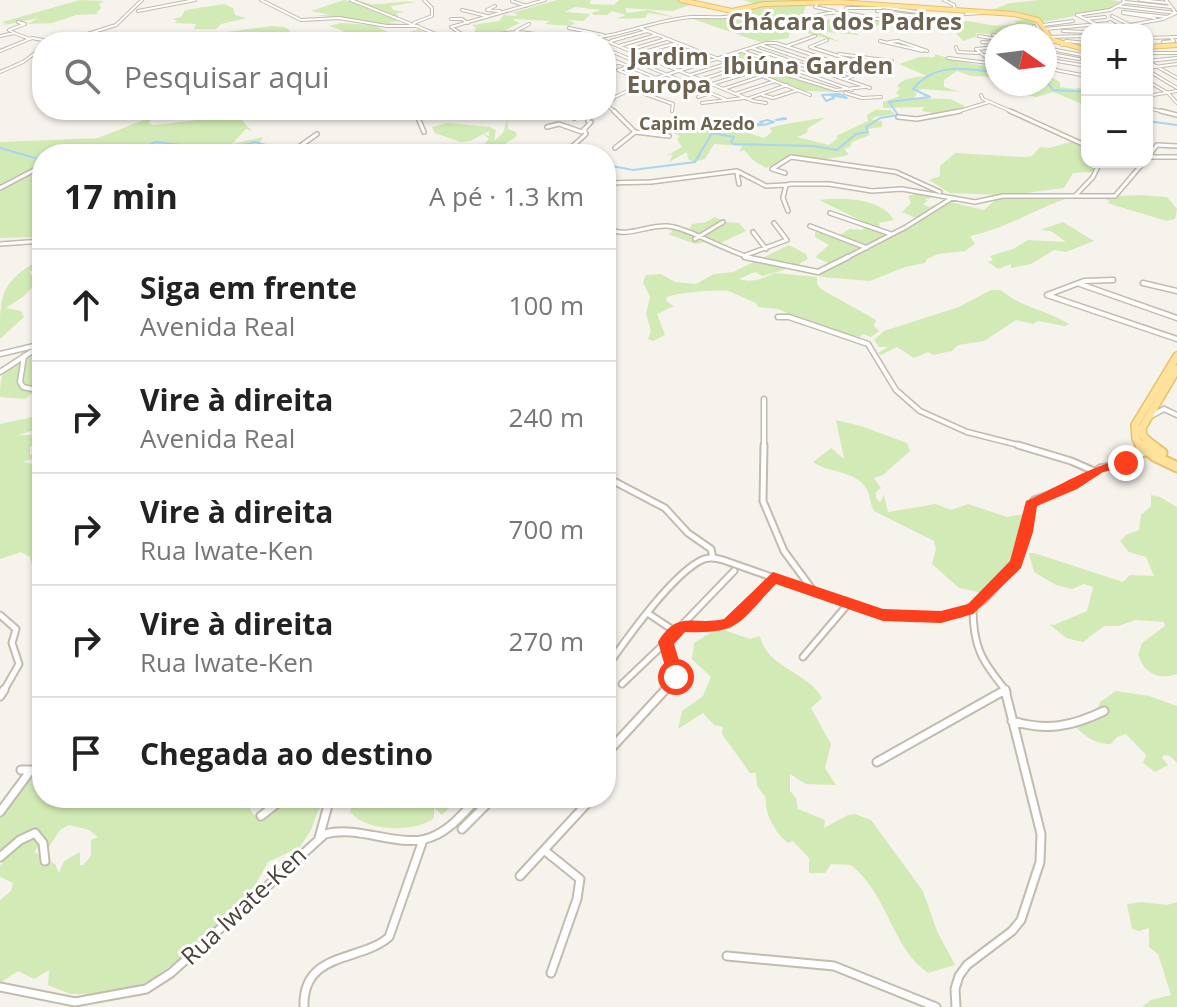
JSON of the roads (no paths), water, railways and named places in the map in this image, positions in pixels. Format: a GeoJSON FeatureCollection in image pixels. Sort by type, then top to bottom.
{"type":"FeatureCollection","features":[{"type":"Feature","properties":{"kind":"main road"},"geometry":{"type":"LineString","coordinates":[[681,0],[728,10],[745,10],[758,4],[837,1],[882,7],[1004,13],[1033,18],[1040,24]]}},
{"type":"Feature","properties":{"kind":"main road"},"geometry":{"type":"LineString","coordinates":[[1057,43],[1081,45]]}},
{"type":"Feature","properties":{"kind":"main road"},"geometry":{"type":"LineString","coordinates":[[1155,49],[1174,46]]}},
{"type":"Feature","properties":{"kind":"main road"},"geometry":{"type":"LineString","coordinates":[[1177,356],[1135,425],[1136,439],[1146,452],[1177,465]]}},
{"type":"Feature","properties":{"kind":"main road"},"geometry":{"type":"LineString","coordinates":[[1177,369],[1142,432],[1177,465]]}},
{"type":"Feature","properties":{"kind":"main road"},"geometry":{"type":"LineString","coordinates":[[1146,452],[1145,444],[1152,444]]}},
{"type":"Feature","properties":{"kind":"main road"},"geometry":{"type":"LineString","coordinates":[[1146,452],[1161,455],[1162,451]]}},
{"type":"Feature","properties":{"kind":"street"},"geometry":{"type":"LineString","coordinates":[[132,15],[142,0]]}},
{"type":"Feature","properties":{"kind":"street"},"geometry":{"type":"LineString","coordinates":[[100,32],[111,29],[141,8],[195,0]]}},
{"type":"Feature","properties":{"kind":"street"},"geometry":{"type":"LineString","coordinates":[[261,0],[301,20],[339,18],[387,26],[418,26]]}},
{"type":"Feature","properties":{"kind":"street"},"geometry":{"type":"LineString","coordinates":[[351,0],[432,32]]}},
{"type":"Feature","properties":{"kind":"street"},"geometry":{"type":"LineString","coordinates":[[413,24],[432,16],[432,8],[424,0]]}},
{"type":"Feature","properties":{"kind":"street"},"geometry":{"type":"LineString","coordinates":[[451,27],[545,0]]}},
{"type":"Feature","properties":{"kind":"street"},"geometry":{"type":"LineString","coordinates":[[944,0],[954,5],[955,10]]}},
{"type":"Feature","properties":{"kind":"street"},"geometry":{"type":"LineString","coordinates":[[1143,0],[1168,2],[1176,13]]}},
{"type":"Feature","properties":{"kind":"street"},"geometry":{"type":"LineString","coordinates":[[512,1],[527,6]]}},
{"type":"Feature","properties":{"kind":"street"},"geometry":{"type":"LineString","coordinates":[[824,15],[813,13],[837,1]]}},
{"type":"Feature","properties":{"kind":"street"},"geometry":{"type":"LineString","coordinates":[[1073,21],[1072,18],[1077,15],[1111,9],[1124,1],[1175,8]]}},
{"type":"Feature","properties":{"kind":"street"},"geometry":{"type":"LineString","coordinates":[[819,2],[815,7],[893,22],[903,14]]}},
{"type":"Feature","properties":{"kind":"street"},"geometry":{"type":"LineString","coordinates":[[495,6],[487,10],[505,12]]}},
{"type":"Feature","properties":{"kind":"street"},"geometry":{"type":"LineString","coordinates":[[1117,6],[1176,13]]}},
{"type":"Feature","properties":{"kind":"street"},"geometry":{"type":"LineString","coordinates":[[882,7],[916,16],[905,26]]}},
{"type":"Feature","properties":{"kind":"street"},"geometry":{"type":"LineString","coordinates":[[868,17],[882,7]]}},
{"type":"Feature","properties":{"kind":"street"},"geometry":{"type":"LineString","coordinates":[[840,13],[847,9],[882,7],[924,13]]}},
{"type":"Feature","properties":{"kind":"street"},"geometry":{"type":"LineString","coordinates":[[1158,8],[1175,8]]}},
{"type":"Feature","properties":{"kind":"street"},"geometry":{"type":"LineString","coordinates":[[855,15],[864,9]]}},
{"type":"Feature","properties":{"kind":"street"},"geometry":{"type":"LineString","coordinates":[[1077,15],[1095,24],[1110,23],[1111,9]]}},
{"type":"Feature","properties":{"kind":"street"},"geometry":{"type":"LineString","coordinates":[[462,10],[488,17]]}},
{"type":"Feature","properties":{"kind":"street"},"geometry":{"type":"LineString","coordinates":[[616,32],[689,18],[738,15],[745,10]]}},
{"type":"Feature","properties":{"kind":"street"},"geometry":{"type":"LineString","coordinates":[[807,21],[813,16],[835,12]]}},
{"type":"Feature","properties":{"kind":"street"},"geometry":{"type":"LineString","coordinates":[[1163,19],[1128,16],[1123,12],[1168,17]]}},
{"type":"Feature","properties":{"kind":"street"},"geometry":{"type":"LineString","coordinates":[[966,14],[1004,13]]}},
{"type":"Feature","properties":{"kind":"street"},"geometry":{"type":"LineString","coordinates":[[1136,24],[1176,13]]}},
{"type":"Feature","properties":{"kind":"street"},"geometry":{"type":"LineString","coordinates":[[880,19],[886,16]]}},
{"type":"Feature","properties":{"kind":"street"},"geometry":{"type":"LineString","coordinates":[[1112,16],[1128,24]]}},
{"type":"Feature","properties":{"kind":"street"},"geometry":{"type":"LineString","coordinates":[[1085,19],[1105,17]]}},
{"type":"Feature","properties":{"kind":"street"},"geometry":{"type":"LineString","coordinates":[[458,32],[451,27],[450,19],[469,23]]}},
{"type":"Feature","properties":{"kind":"street"},"geometry":{"type":"LineString","coordinates":[[1057,24],[1073,21],[1081,25]]}},
{"type":"Feature","properties":{"kind":"street"},"geometry":{"type":"LineString","coordinates":[[18,22],[25,24],[9,30],[30,39]]}},
{"type":"Feature","properties":{"kind":"street"},"geometry":{"type":"LineString","coordinates":[[515,32],[529,24]]}},
{"type":"Feature","properties":{"kind":"street"},"geometry":{"type":"LineString","coordinates":[[1057,28],[1081,25]]}},
{"type":"Feature","properties":{"kind":"street"},"geometry":{"type":"LineString","coordinates":[[639,27],[817,94]]}},
{"type":"Feature","properties":{"kind":"street"},"geometry":{"type":"LineString","coordinates":[[569,28],[588,32]]}},
{"type":"Feature","properties":{"kind":"street"},"geometry":{"type":"LineString","coordinates":[[1057,28],[1081,42]]}},
{"type":"Feature","properties":{"kind":"street"},"geometry":{"type":"LineString","coordinates":[[616,40],[647,31]]}},
{"type":"Feature","properties":{"kind":"street"},"geometry":{"type":"LineString","coordinates":[[1063,31],[1081,43]]}},
{"type":"Feature","properties":{"kind":"street"},"geometry":{"type":"LineString","coordinates":[[0,36],[14,33]]}},
{"type":"Feature","properties":{"kind":"street"},"geometry":{"type":"LineString","coordinates":[[619,46],[657,35]]}},
{"type":"Feature","properties":{"kind":"street"},"geometry":{"type":"LineString","coordinates":[[786,46],[815,36]]}},
{"type":"Feature","properties":{"kind":"street"},"geometry":{"type":"LineString","coordinates":[[979,36],[985,38]]}},
{"type":"Feature","properties":{"kind":"street"},"geometry":{"type":"LineString","coordinates":[[1057,37],[1069,36]]}},
{"type":"Feature","properties":{"kind":"street"},"geometry":{"type":"LineString","coordinates":[[1154,37],[1177,37]]}},
{"type":"Feature","properties":{"kind":"street"},"geometry":{"type":"LineString","coordinates":[[1154,37],[1174,46]]}},
{"type":"Feature","properties":{"kind":"street"},"geometry":{"type":"LineString","coordinates":[[1163,42],[1174,41],[1170,37]]}},
{"type":"Feature","properties":{"kind":"street"},"geometry":{"type":"LineString","coordinates":[[0,51],[30,39]]}},
{"type":"Feature","properties":{"kind":"street"},"geometry":{"type":"LineString","coordinates":[[629,50],[667,39]]}},
{"type":"Feature","properties":{"kind":"street"},"geometry":{"type":"LineString","coordinates":[[827,40],[810,47],[876,68]]}},
{"type":"Feature","properties":{"kind":"street"},"geometry":{"type":"LineString","coordinates":[[880,41],[925,51]]}},
{"type":"Feature","properties":{"kind":"street"},"geometry":{"type":"LineString","coordinates":[[1062,45],[1066,41],[1081,44]]}},
{"type":"Feature","properties":{"kind":"street"},"geometry":{"type":"LineString","coordinates":[[616,95],[645,81],[771,42],[873,76],[876,60]]}},
{"type":"Feature","properties":{"kind":"street"},"geometry":{"type":"LineString","coordinates":[[616,63],[677,43]]}},
{"type":"Feature","properties":{"kind":"street"},"geometry":{"type":"LineString","coordinates":[[616,45],[753,103],[766,103]]}},
{"type":"Feature","properties":{"kind":"street"},"geometry":{"type":"LineString","coordinates":[[761,45],[853,76],[844,80]]}},
{"type":"Feature","properties":{"kind":"street"},"geometry":{"type":"LineString","coordinates":[[647,58],[687,46]]}},
{"type":"Feature","properties":{"kind":"street"},"geometry":{"type":"LineString","coordinates":[[982,55],[976,49],[985,46]]}},
{"type":"Feature","properties":{"kind":"street"},"geometry":{"type":"LineString","coordinates":[[956,47],[957,52],[985,54]]}},
{"type":"Feature","properties":{"kind":"street"},"geometry":{"type":"LineString","coordinates":[[1070,53],[1081,47]]}},
{"type":"Feature","properties":{"kind":"street"},"geometry":{"type":"LineString","coordinates":[[751,48],[868,87],[836,90]]}},
{"type":"Feature","properties":{"kind":"street"},"geometry":{"type":"LineString","coordinates":[[1155,49],[1177,55]]}},
{"type":"Feature","properties":{"kind":"street"},"geometry":{"type":"LineString","coordinates":[[1155,49],[1176,64]]}},
{"type":"Feature","properties":{"kind":"street"},"geometry":{"type":"LineString","coordinates":[[658,62],[698,50]]}},
{"type":"Feature","properties":{"kind":"street"},"geometry":{"type":"LineString","coordinates":[[1057,50],[1079,59]]}},
{"type":"Feature","properties":{"kind":"street"},"geometry":{"type":"LineString","coordinates":[[741,51],[852,90]]}},
{"type":"Feature","properties":{"kind":"street"},"geometry":{"type":"LineString","coordinates":[[616,53],[727,100]]}},
{"type":"Feature","properties":{"kind":"street"},"geometry":{"type":"LineString","coordinates":[[818,57],[828,53]]}},
{"type":"Feature","properties":{"kind":"street"},"geometry":{"type":"LineString","coordinates":[[668,66],[708,54]]}},
{"type":"Feature","properties":{"kind":"street"},"geometry":{"type":"LineString","coordinates":[[0,72],[32,55]]}},
{"type":"Feature","properties":{"kind":"street"},"geometry":{"type":"LineString","coordinates":[[836,55],[892,61]]}},
{"type":"Feature","properties":{"kind":"street"},"geometry":{"type":"LineString","coordinates":[[1057,55],[1079,59]]}},
{"type":"Feature","properties":{"kind":"street"},"geometry":{"type":"LineString","coordinates":[[1153,60],[1177,55]]}},
{"type":"Feature","properties":{"kind":"street"},"geometry":{"type":"LineString","coordinates":[[948,58],[985,63]]}},
{"type":"Feature","properties":{"kind":"street"},"geometry":{"type":"LineString","coordinates":[[616,61],[656,78]]}},
{"type":"Feature","properties":{"kind":"street"},"geometry":{"type":"LineString","coordinates":[[1057,61],[1081,65]]}},
{"type":"Feature","properties":{"kind":"street"},"geometry":{"type":"LineString","coordinates":[[690,75],[730,63]]}},
{"type":"Feature","properties":{"kind":"street"},"geometry":{"type":"LineString","coordinates":[[1153,68],[1176,64]]}},
{"type":"Feature","properties":{"kind":"street"},"geometry":{"type":"LineString","coordinates":[[1153,65],[1177,78]]}},
{"type":"Feature","properties":{"kind":"street"},"geometry":{"type":"LineString","coordinates":[[628,67],[618,70],[645,81]]}},
{"type":"Feature","properties":{"kind":"street"},"geometry":{"type":"LineString","coordinates":[[701,80],[740,67]]}},
{"type":"Feature","properties":{"kind":"street"},"geometry":{"type":"LineString","coordinates":[[1057,70],[1081,75]]}},
{"type":"Feature","properties":{"kind":"street"},"geometry":{"type":"LineString","coordinates":[[683,94],[752,71]]}},
{"type":"Feature","properties":{"kind":"street"},"geometry":{"type":"LineString","coordinates":[[778,72],[862,98],[881,97]]}},
{"type":"Feature","properties":{"kind":"street"},"geometry":{"type":"LineString","coordinates":[[813,77],[823,73]]}},
{"type":"Feature","properties":{"kind":"street"},"geometry":{"type":"LineString","coordinates":[[1153,73],[1177,90]]}},
{"type":"Feature","properties":{"kind":"street"},"geometry":{"type":"LineString","coordinates":[[723,89],[764,76]]}},
{"type":"Feature","properties":{"kind":"street"},"geometry":{"type":"LineString","coordinates":[[1153,80],[1177,78]]}},
{"type":"Feature","properties":{"kind":"street"},"geometry":{"type":"LineString","coordinates":[[657,86],[678,79]]}},
{"type":"Feature","properties":{"kind":"street"},"geometry":{"type":"LineString","coordinates":[[735,94],[776,80]]}},
{"type":"Feature","properties":{"kind":"street"},"geometry":{"type":"LineString","coordinates":[[669,90],[688,84]]}},
{"type":"Feature","properties":{"kind":"street"},"geometry":{"type":"LineString","coordinates":[[1153,84],[1177,102]]}},
{"type":"Feature","properties":{"kind":"street"},"geometry":{"type":"LineString","coordinates":[[702,103],[746,98],[788,85]]}},
{"type":"Feature","properties":{"kind":"street"},"geometry":{"type":"LineString","coordinates":[[1153,86],[1157,86]]}},
{"type":"Feature","properties":{"kind":"street"},"geometry":{"type":"LineString","coordinates":[[630,89],[673,104],[672,111]]}},
{"type":"Feature","properties":{"kind":"street"},"geometry":{"type":"LineString","coordinates":[[760,94],[773,98],[801,90],[810,95]]}},
{"type":"Feature","properties":{"kind":"street"},"geometry":{"type":"LineString","coordinates":[[1153,95],[1177,90]]}},
{"type":"Feature","properties":{"kind":"street"},"geometry":{"type":"LineString","coordinates":[[698,97],[711,93]]}},
{"type":"Feature","properties":{"kind":"street"},"geometry":{"type":"LineString","coordinates":[[981,95],[983,99],[1081,143]]}},
{"type":"Feature","properties":{"kind":"street"},"geometry":{"type":"LineString","coordinates":[[898,117],[913,122],[990,102]]}},
{"type":"Feature","properties":{"kind":"street"},"geometry":{"type":"LineString","coordinates":[[1153,109],[1177,115]]}},
{"type":"Feature","properties":{"kind":"street"},"geometry":{"type":"LineString","coordinates":[[616,112],[635,132],[652,134]]}},
{"type":"Feature","properties":{"kind":"street"},"geometry":{"type":"LineString","coordinates":[[419,120],[424,132]]}},
{"type":"Feature","properties":{"kind":"street"},"geometry":{"type":"LineString","coordinates":[[583,130],[590,120]]}},
{"type":"Feature","properties":{"kind":"street"},"geometry":{"type":"LineString","coordinates":[[547,127],[559,124],[583,130]]}},
{"type":"Feature","properties":{"kind":"street"},"geometry":{"type":"LineString","coordinates":[[575,144],[586,134],[583,130]]}},
{"type":"Feature","properties":{"kind":"street"},"geometry":{"type":"LineString","coordinates":[[616,147],[635,132]]}},
{"type":"Feature","properties":{"kind":"street"},"geometry":{"type":"LineString","coordinates":[[303,144],[317,134]]}},
{"type":"Feature","properties":{"kind":"street"},"geometry":{"type":"LineString","coordinates":[[1153,150],[1157,145],[1177,146]]}},
{"type":"Feature","properties":{"kind":"street"},"geometry":{"type":"LineString","coordinates":[[785,173],[772,169],[791,157],[901,172],[950,197]]}},
{"type":"Feature","properties":{"kind":"street"},"geometry":{"type":"LineString","coordinates":[[1153,158],[1177,157]]}},
{"type":"Feature","properties":{"kind":"street"},"geometry":{"type":"LineString","coordinates":[[1075,196],[1097,168]]}},
{"type":"Feature","properties":{"kind":"street"},"geometry":{"type":"LineString","coordinates":[[616,183],[651,182],[733,171],[750,176],[766,186],[829,184],[872,191],[902,189],[975,202],[1003,196],[1115,196],[1138,168]]}},
{"type":"Feature","properties":{"kind":"street"},"geometry":{"type":"LineString","coordinates":[[0,188],[32,171]]}},
{"type":"Feature","properties":{"kind":"street"},"geometry":{"type":"LineString","coordinates":[[739,184],[738,173],[750,176]]}},
{"type":"Feature","properties":{"kind":"street"},"geometry":{"type":"LineString","coordinates":[[786,185],[783,198],[788,211]]}},
{"type":"Feature","properties":{"kind":"street"},"geometry":{"type":"LineString","coordinates":[[616,233],[666,226],[741,256],[812,273],[822,271],[892,235],[950,197]]}},
{"type":"Feature","properties":{"kind":"street"},"geometry":{"type":"LineString","coordinates":[[830,213],[892,235]]}},
{"type":"Feature","properties":{"kind":"street"},"geometry":{"type":"LineString","coordinates":[[695,239],[723,222]]}},
{"type":"Feature","properties":{"kind":"street"},"geometry":{"type":"LineString","coordinates":[[741,256],[788,239],[774,223]]}},
{"type":"Feature","properties":{"kind":"street"},"geometry":{"type":"LineString","coordinates":[[810,226],[867,248]]}},
{"type":"Feature","properties":{"kind":"street"},"geometry":{"type":"LineString","coordinates":[[753,232],[766,249]]}},
{"type":"Feature","properties":{"kind":"street"},"geometry":{"type":"LineString","coordinates":[[0,244],[32,242]]}},
{"type":"Feature","properties":{"kind":"street"},"geometry":{"type":"LineString","coordinates":[[1113,280],[1079,284],[1048,293],[1047,296],[1177,339]]}},
{"type":"Feature","properties":{"kind":"street"},"geometry":{"type":"LineString","coordinates":[[1143,283],[1177,291]]}},
{"type":"Feature","properties":{"kind":"street"},"geometry":{"type":"LineString","coordinates":[[1079,284],[1177,318]]}},
{"type":"Feature","properties":{"kind":"street"},"geometry":{"type":"LineString","coordinates":[[778,317],[789,317],[868,344],[888,382],[907,402],[931,419],[1070,460],[1094,471]]}},
{"type":"Feature","properties":{"kind":"street"},"geometry":{"type":"LineString","coordinates":[[0,354],[32,347]]}},
{"type":"Feature","properties":{"kind":"street"},"geometry":{"type":"LineString","coordinates":[[0,372],[32,351]]}},
{"type":"Feature","properties":{"kind":"street"},"geometry":{"type":"LineString","coordinates":[[24,356],[20,382],[23,387],[32,389]]}},
{"type":"Feature","properties":{"kind":"street"},"geometry":{"type":"LineString","coordinates":[[1163,392],[1164,409]]}},
{"type":"Feature","properties":{"kind":"street"},"geometry":{"type":"LineString","coordinates":[[764,399],[763,502],[784,551],[812,590]]}},
{"type":"Feature","properties":{"kind":"street"},"geometry":{"type":"LineString","coordinates":[[1164,409],[1177,415]]}},
{"type":"Feature","properties":{"kind":"street"},"geometry":{"type":"LineString","coordinates":[[1147,419],[1164,409]]}},
{"type":"Feature","properties":{"kind":"street"},"geometry":{"type":"LineString","coordinates":[[616,655],[693,567],[713,558],[883,615],[915,618],[952,616],[973,608],[1016,564],[1027,532],[1031,504],[1073,486],[1094,471],[1130,461],[1146,452]]}},
{"type":"Feature","properties":{"kind":"street"},"geometry":{"type":"LineString","coordinates":[[616,482],[665,508],[688,533],[711,549],[713,558]]}},
{"type":"Feature","properties":{"kind":"street"},"geometry":{"type":"LineString","coordinates":[[622,684],[734,571]]}},
{"type":"Feature","properties":{"kind":"street"},"geometry":{"type":"LineString","coordinates":[[649,614],[678,629],[729,624],[773,577]]}},
{"type":"Feature","properties":{"kind":"street"},"geometry":{"type":"LineString","coordinates":[[803,657],[848,604]]}},
{"type":"Feature","properties":{"kind":"street"},"geometry":{"type":"LineString","coordinates":[[956,1007],[955,991],[959,975],[979,955],[1017,928],[1040,862],[1041,834],[1006,689],[979,656],[973,634],[973,608]]}},
{"type":"Feature","properties":{"kind":"street"},"geometry":{"type":"LineString","coordinates":[[0,615],[16,629],[12,643],[19,664],[0,696]]}},
{"type":"Feature","properties":{"kind":"street"},"geometry":{"type":"LineString","coordinates":[[616,743],[675,679],[677,672],[666,642]]}},
{"type":"Feature","properties":{"kind":"street"},"geometry":{"type":"LineString","coordinates":[[877,762],[1006,689]]}},
{"type":"Feature","properties":{"kind":"street"},"geometry":{"type":"LineString","coordinates":[[1012,721],[1045,730],[1072,727],[1104,711]]}},
{"type":"Feature","properties":{"kind":"street"},"geometry":{"type":"LineString","coordinates":[[0,812],[31,770],[21,770]]}},
{"type":"Feature","properties":{"kind":"street"},"geometry":{"type":"LineString","coordinates":[[261,816],[271,808]]}},
{"type":"Feature","properties":{"kind":"street"},"geometry":{"type":"LineString","coordinates":[[319,838],[327,808]]}},
{"type":"Feature","properties":{"kind":"street"},"geometry":{"type":"LineString","coordinates":[[304,1007],[306,988],[333,959],[386,941],[423,840],[436,835],[467,808]]}},
{"type":"Feature","properties":{"kind":"street"},"geometry":{"type":"LineString","coordinates":[[462,829],[483,808]]}},
{"type":"Feature","properties":{"kind":"street"},"geometry":{"type":"LineString","coordinates":[[520,876],[583,808]]}},
{"type":"Feature","properties":{"kind":"street","name":"Rua Iwate-Ken"},"geometry":{"type":"LineString","coordinates":[[0,987],[75,1004],[96,1003],[146,989],[164,979],[319,838],[346,829],[423,840]]}},
{"type":"Feature","properties":{"kind":"street"},"geometry":{"type":"LineString","coordinates":[[0,857],[20,840],[35,833],[43,843],[45,861]]}},
{"type":"Feature","properties":{"kind":"street"},"geometry":{"type":"LineString","coordinates":[[544,850],[572,871],[580,883],[551,973]]}},
{"type":"Feature","properties":{"kind":"street"},"geometry":{"type":"LineString","coordinates":[[727,956],[834,966],[936,1007]]}},
{"type":"Feature","properties":{"kind":"waterway"},"geometry":{"type":"LineString","coordinates":[[616,167],[633,170],[695,162],[712,133],[734,137],[731,142],[734,144],[813,146],[837,150],[856,134],[868,132],[866,127],[880,118],[898,115],[889,102],[930,97],[913,89],[931,74],[952,69],[985,72]]}},
{"type":"Feature","properties":{"kind":"waterway"},"geometry":{"type":"LineString","coordinates":[[1057,90],[1081,92]]}},
{"type":"Feature","properties":{"kind":"waterway"},"geometry":{"type":"LineString","coordinates":[[840,94],[847,98],[831,95],[834,98],[826,101],[822,95],[840,94]]}},
{"type":"Feature","properties":{"kind":"waterway"},"geometry":{"type":"LineString","coordinates":[[784,118],[786,119],[776,120],[784,118]]}},
{"type":"Feature","properties":{"kind":"waterway"},"geometry":{"type":"LineString","coordinates":[[767,120],[774,122],[764,125],[760,122],[767,120]]}},
{"type":"Feature","properties":{"kind":"waterway"},"geometry":{"type":"LineString","coordinates":[[749,122],[762,125],[748,126],[749,122]]}},
{"type":"Feature","properties":{"kind":"waterway"},"geometry":{"type":"LineString","coordinates":[[1153,122],[1177,125]]}},
{"type":"Feature","properties":{"kind":"waterway"},"geometry":{"type":"LineString","coordinates":[[151,144],[172,144]]}},
{"type":"Feature","properties":{"kind":"waterway"},"geometry":{"type":"LineString","coordinates":[[248,144],[262,144]]}},
{"type":"Feature","properties":{"kind":"waterway"},"geometry":{"type":"LineString","coordinates":[[0,148],[32,157]]}},
{"type":"Feature","properties":{"kind":"district","name":"Chácara dos Padres"},"geometry":{"type":"Point","coordinates":[845,22]}},
{"type":"Feature","properties":{"kind":"district","name":"Ibiúna Garden"},"geometry":{"type":"Point","coordinates":[808,66]}},
{"type":"Feature","properties":{"kind":"district","name":"Jardim Europa"},"geometry":{"type":"Point","coordinates":[669,71]}},
{"type":"Feature","properties":{"kind":"district","name":"Capim Azedo"},"geometry":{"type":"Point","coordinates":[697,124]}}]}
